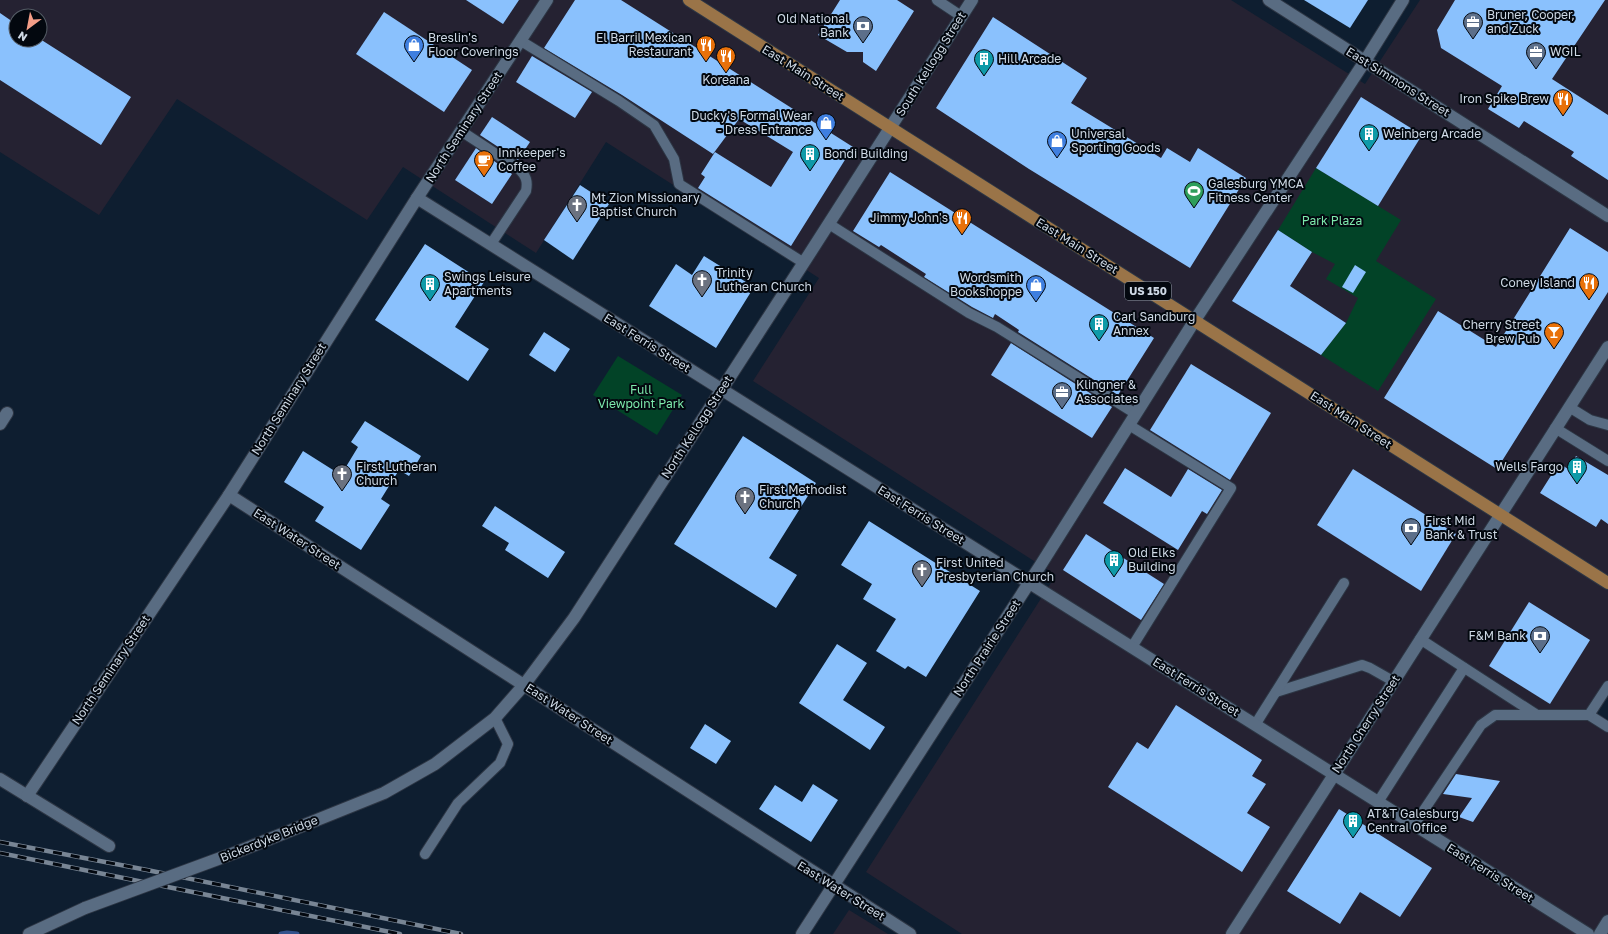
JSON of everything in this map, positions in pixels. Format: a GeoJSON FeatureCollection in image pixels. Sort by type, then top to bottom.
{"type":"FeatureCollection","features":[{"type":"Feature","properties":{"kind":"main road","name":"East Main Street"},"geometry":{"type":"LineString","coordinates":[[688,0],[1195,320],[1608,584]]}},
{"type":"Feature","properties":{"kind":"street","name":"North Seminary Street"},"geometry":{"type":"LineString","coordinates":[[27,796],[229,495],[417,198],[547,0]]}},
{"type":"Feature","properties":{"kind":"street","name":"South Kellogg Street"},"geometry":{"type":"LineString","coordinates":[[890,128],[972,0]]}},
{"type":"Feature","properties":{"kind":"street","name":"East Simmons Street"},"geometry":{"type":"LineString","coordinates":[[1269,0],[1608,216]]}},
{"type":"Feature","properties":{"kind":"street","name":"North Prairie Street"},"geometry":{"type":"LineString","coordinates":[[802,934],[1029,583],[1195,320],[1365,61],[1403,0]]}},
{"type":"Feature","properties":{"kind":"street","name":"North Kellogg Street"},"geometry":{"type":"LineString","coordinates":[[495,718],[524,685],[574,618],[890,128]]}},
{"type":"Feature","properties":{"kind":"street","name":"East Ferris Street"},"geometry":{"type":"LineString","coordinates":[[417,198],[1588,934]]}},
{"type":"Feature","properties":{"kind":"street","name":"North Cherry Street"},"geometry":{"type":"LineString","coordinates":[[1232,934],[1608,347]]}},
{"type":"Feature","properties":{"kind":"street"},"geometry":{"type":"LineString","coordinates":[[0,424],[7,413]]}},
{"type":"Feature","properties":{"kind":"street","name":"East Water Street"},"geometry":{"type":"LineString","coordinates":[[229,495],[833,886],[910,934]]}},
{"type":"Feature","properties":{"kind":"street","name":"Bickerdyke Bridge"},"geometry":{"type":"LineString","coordinates":[[29,934],[85,908],[237,852],[384,793],[435,764],[495,718]]}},
{"type":"Feature","properties":{"kind":"street"},"geometry":{"type":"LineString","coordinates":[[0,779],[108,846]]}},
{"type":"Feature","properties":{"kind":"street"},"geometry":{"type":"LineString","coordinates":[[1600,934],[1608,921]]}},
{"type":"Feature","properties":{"kind":"lane"},"geometry":{"type":"LineString","coordinates":[[937,0],[962,16]]}},
{"type":"Feature","properties":{"kind":"lane"},"geometry":{"type":"LineString","coordinates":[[521,41],[619,101],[654,125],[674,159],[679,184],[804,263]]}},
{"type":"Feature","properties":{"kind":"lane"},"geometry":{"type":"LineString","coordinates":[[461,131],[526,175],[526,191],[491,244]]}},
{"type":"Feature","properties":{"kind":"lane"},"geometry":{"type":"LineString","coordinates":[[829,224],[969,313],[997,327],[1136,414]]}},
{"type":"Feature","properties":{"kind":"lane"},"geometry":{"type":"LineString","coordinates":[[1569,407],[1590,420],[1608,425]]}},
{"type":"Feature","properties":{"kind":"lane"},"geometry":{"type":"LineString","coordinates":[[1129,425],[1231,488],[1132,648]]}},
{"type":"Feature","properties":{"kind":"lane"},"geometry":{"type":"LineString","coordinates":[[1555,428],[1608,461]]}},
{"type":"Feature","properties":{"kind":"lane"},"geometry":{"type":"LineString","coordinates":[[1255,725],[1344,583]]}},
{"type":"Feature","properties":{"kind":"lane"},"geometry":{"type":"LineString","coordinates":[[1420,639],[1537,715]]}},
{"type":"Feature","properties":{"kind":"lane"},"geometry":{"type":"LineString","coordinates":[[1276,692],[1362,665],[1393,681]]}},
{"type":"Feature","properties":{"kind":"lane"},"geometry":{"type":"LineString","coordinates":[[1378,802],[1464,668]]}},
{"type":"Feature","properties":{"kind":"lane"},"geometry":{"type":"LineString","coordinates":[[1590,715],[1608,686]]}},
{"type":"Feature","properties":{"kind":"lane"},"geometry":{"type":"LineString","coordinates":[[1414,825],[1481,725],[1496,715],[1590,715],[1608,727]]}},
{"type":"Feature","properties":{"kind":"lane"},"geometry":{"type":"LineString","coordinates":[[425,854],[458,803],[500,763],[508,744],[495,718]]}},
{"type":"Feature","properties":{"kind":"shaded area"},"geometry":{"type":"Polygon","coordinates":[[[0,0],[1231,0],[1365,84],[1420,0],[1608,0],[1608,689],[1590,715],[1608,726],[1608,934],[962,934],[866,872],[1056,575],[753,381],[819,278],[606,142],[536,253],[403,167],[367,220],[177,99],[99,215],[0,152],[0,0]]]}},
{"type":"Feature","properties":{"kind":"shaded area"},"geometry":{"type":"Polygon","coordinates":[[[849,910],[888,934],[833,934],[849,910]]]}},
{"type":"Feature","properties":{"kind":"green space","name":"Park Plaza"},"geometry":{"type":"Polygon","coordinates":[[[1316,168],[1401,220],[1376,261],[1436,299],[1378,391],[1321,355],[1346,323],[1358,298],[1326,279],[1335,264],[1312,252],[1278,230],[1316,168]]]}},
{"type":"Feature","properties":{"kind":"green space","name":"Full Viewpoint Park"},"geometry":{"type":"Polygon","coordinates":[[[618,356],[682,395],[657,435],[593,395],[618,356]]]}},
{"type":"Feature","properties":{"kind":"building"},"geometry":{"type":"Polygon","coordinates":[[[466,0],[519,0],[503,24],[466,0]]]}},
{"type":"Feature","properties":{"kind":"building"},"geometry":{"type":"Polygon","coordinates":[[[575,0],[621,0],[853,147],[791,246],[698,188],[705,177],[701,174],[715,152],[771,187],[793,152],[739,119],[713,154],[622,95],[544,48],[575,0]]]}},
{"type":"Feature","properties":{"kind":"building","name":"Old National Bank"},"geometry":{"type":"Polygon","coordinates":[[[840,0],[897,0],[914,11],[876,71],[863,62],[863,52],[847,52],[818,35],[840,0]]]}},
{"type":"Feature","properties":{"kind":"building"},"geometry":{"type":"Polygon","coordinates":[[[1304,0],[1368,0],[1350,28],[1304,0]]]}},
{"type":"Feature","properties":{"kind":"building"},"geometry":{"type":"Polygon","coordinates":[[[1455,0],[1605,0],[1552,79],[1608,115],[1608,180],[1571,156],[1574,152],[1524,121],[1519,128],[1488,109],[1502,86],[1441,48],[1437,30],[1455,0]]]}},
{"type":"Feature","properties":{"kind":"building","name":"Breslin's Floor Coverings"},"geometry":{"type":"Polygon","coordinates":[[[384,12],[472,70],[444,112],[356,54],[384,12]]]}},
{"type":"Feature","properties":{"kind":"building"},"geometry":{"type":"Polygon","coordinates":[[[0,13],[8,18],[8,48],[48,48],[48,44],[131,97],[101,145],[0,80],[0,13]]]}},
{"type":"Feature","properties":{"kind":"building"},"geometry":{"type":"Polygon","coordinates":[[[993,17],[1087,78],[1071,103],[1161,158],[1167,148],[1190,162],[1198,148],[1246,178],[1190,268],[1029,169],[936,108],[993,17]]]}},
{"type":"Feature","properties":{"kind":"building"},"geometry":{"type":"Polygon","coordinates":[[[532,56],[592,92],[575,118],[516,82],[532,56]]]}},
{"type":"Feature","properties":{"kind":"building","name":"Weinberg Arcade"},"geometry":{"type":"Polygon","coordinates":[[[1361,97],[1422,135],[1378,206],[1316,168],[1361,97]]]}},
{"type":"Feature","properties":{"kind":"building"},"geometry":{"type":"Polygon","coordinates":[[[492,117],[530,142],[518,160],[480,135],[492,117]]]}},
{"type":"Feature","properties":{"kind":"building","name":"Innkeeper's Coffee"},"geometry":{"type":"Polygon","coordinates":[[[476,148],[512,174],[492,204],[455,180],[476,148]]]}},
{"type":"Feature","properties":{"kind":"building"},"geometry":{"type":"Polygon","coordinates":[[[890,172],[1154,338],[1118,395],[1018,332],[1019,330],[995,314],[993,318],[972,307],[924,277],[926,274],[881,245],[879,247],[853,231],[890,172]]]}},
{"type":"Feature","properties":{"kind":"building","name":"Mt Zion Missionary Baptist Church"},"geometry":{"type":"Polygon","coordinates":[[[580,185],[609,204],[573,260],[544,240],[580,185]]]}},
{"type":"Feature","properties":{"kind":"building"},"geometry":{"type":"Polygon","coordinates":[[[1570,228],[1608,252],[1608,292],[1497,469],[1384,398],[1438,311],[1496,347],[1570,228]]]}},
{"type":"Feature","properties":{"kind":"building"},"geometry":{"type":"Polygon","coordinates":[[[1278,230],[1312,252],[1290,286],[1346,323],[1321,355],[1232,301],[1278,230]]]}},
{"type":"Feature","properties":{"kind":"building","name":"Swings Leisure Apartments"},"geometry":{"type":"Polygon","coordinates":[[[425,244],[484,282],[455,327],[489,349],[468,381],[375,320],[425,244]]]}},
{"type":"Feature","properties":{"kind":"building","name":"Trinity Lutheran Church"},"geometry":{"type":"Polygon","coordinates":[[[704,256],[754,287],[716,348],[649,306],[676,264],[692,275],[704,256]]]}},
{"type":"Feature","properties":{"kind":"building"},"geometry":{"type":"Polygon","coordinates":[[[1355,265],[1366,272],[1353,293],[1342,287],[1355,265]]]}},
{"type":"Feature","properties":{"kind":"building"},"geometry":{"type":"Polygon","coordinates":[[[544,332],[570,349],[555,372],[529,355],[544,332]]]}},
{"type":"Feature","properties":{"kind":"building"},"geometry":{"type":"Polygon","coordinates":[[[1011,343],[1112,407],[1092,438],[991,375],[1011,343]]]}},
{"type":"Feature","properties":{"kind":"building"},"geometry":{"type":"Polygon","coordinates":[[[1191,364],[1271,413],[1230,480],[1150,430],[1191,364]]]}},
{"type":"Feature","properties":{"kind":"building","name":"First Lutheran Church"},"geometry":{"type":"Polygon","coordinates":[[[365,421],[421,456],[409,476],[399,470],[381,499],[390,505],[361,550],[315,521],[324,507],[284,482],[303,451],[341,475],[358,447],[351,442],[365,421]]]}},
{"type":"Feature","properties":{"kind":"building","name":"First Methodist Church"},"geometry":{"type":"Polygon","coordinates":[[[743,436],[816,483],[769,558],[797,575],[776,608],[674,544],[743,436]]]}},
{"type":"Feature","properties":{"kind":"building","name":"Wells Fargo"},"geometry":{"type":"Polygon","coordinates":[[[1576,456],[1608,475],[1608,524],[1601,519],[1596,527],[1540,493],[1559,463],[1568,469],[1576,456]]]}},
{"type":"Feature","properties":{"kind":"building"},"geometry":{"type":"Polygon","coordinates":[[[1125,468],[1171,497],[1188,469],[1222,490],[1207,514],[1202,511],[1178,550],[1103,503],[1125,468]]]}},
{"type":"Feature","properties":{"kind":"building"},"geometry":{"type":"Polygon","coordinates":[[[1353,469],[1456,534],[1421,591],[1317,525],[1353,469]]]}},
{"type":"Feature","properties":{"kind":"building"},"geometry":{"type":"Polygon","coordinates":[[[495,506],[565,552],[548,578],[505,550],[509,543],[482,526],[495,506]]]}},
{"type":"Feature","properties":{"kind":"building","name":"First United Presbyterian Church"},"geometry":{"type":"Polygon","coordinates":[[[869,521],[980,591],[926,677],[908,666],[905,669],[876,651],[896,619],[863,599],[872,584],[841,565],[869,521]]]}},
{"type":"Feature","properties":{"kind":"building","name":"Old Elks Building"},"geometry":{"type":"Polygon","coordinates":[[[1086,534],[1164,584],[1141,620],[1063,570],[1086,534]]]}},
{"type":"Feature","properties":{"kind":"building","name":"F&M Bank"},"geometry":{"type":"Polygon","coordinates":[[[1529,602],[1590,640],[1550,704],[1489,666],[1529,602]]]}},
{"type":"Feature","properties":{"kind":"building"},"geometry":{"type":"Polygon","coordinates":[[[837,644],[867,663],[843,700],[885,727],[870,750],[799,703],[837,644]]]}},
{"type":"Feature","properties":{"kind":"building"},"geometry":{"type":"Polygon","coordinates":[[[1176,705],[1262,760],[1252,776],[1266,784],[1247,813],[1270,827],[1242,872],[1108,787],[1137,742],[1148,749],[1176,705]]]}},
{"type":"Feature","properties":{"kind":"building"},"geometry":{"type":"Polygon","coordinates":[[[705,724],[731,741],[716,764],[690,748],[705,724]]]}},
{"type":"Feature","properties":{"kind":"building"},"geometry":{"type":"Polygon","coordinates":[[[1456,774],[1500,781],[1473,822],[1459,817],[1472,798],[1443,794],[1456,774]]]}},
{"type":"Feature","properties":{"kind":"building"},"geometry":{"type":"Polygon","coordinates":[[[813,784],[838,800],[811,842],[759,809],[775,785],[802,802],[813,784]]]}},
{"type":"Feature","properties":{"kind":"building","name":"AT&T Galesburg Central Office"},"geometry":{"type":"Polygon","coordinates":[[[1339,809],[1432,868],[1400,917],[1360,892],[1340,924],[1287,891],[1339,809]]]}},
{"type":"Feature","properties":{"kind":"waterway"},"geometry":{"type":"LineString","coordinates":[[281,934],[297,934]]}},
{"type":"Feature","properties":{"kind":"railway"},"geometry":{"type":"LineString","coordinates":[[0,842],[147,870],[461,934]]}},
{"type":"Feature","properties":{"kind":"railway"},"geometry":{"type":"LineString","coordinates":[[0,853],[400,934]]}},
{"type":"Feature","properties":{"kind":"place","name":"Bruner, Cooper, and Zuck"},"geometry":{"type":"Point","coordinates":[1473,39]}},
{"type":"Feature","properties":{"kind":"place","name":"Old National Bank"},"geometry":{"type":"Point","coordinates":[863,43]}},
{"type":"Feature","properties":{"kind":"place","name":"Breslin's Floor Coverings"},"geometry":{"type":"Point","coordinates":[414,62]}},
{"type":"Feature","properties":{"kind":"place","name":"El Barril Mexican Restaurant"},"geometry":{"type":"Point","coordinates":[706,62]}},
{"type":"Feature","properties":{"kind":"place","name":"WGIL"},"geometry":{"type":"Point","coordinates":[1536,69]}},
{"type":"Feature","properties":{"kind":"place","name":"Koreana"},"geometry":{"type":"Point","coordinates":[726,73]}},
{"type":"Feature","properties":{"kind":"place","name":"Hill Arcade"},"geometry":{"type":"Point","coordinates":[984,76]}},
{"type":"Feature","properties":{"kind":"place","name":"Iron Spike Brew"},"geometry":{"type":"Point","coordinates":[1563,116]}},
{"type":"Feature","properties":{"kind":"place","name":"Ducky's Formal Wear - Dress Entrance"},"geometry":{"type":"Point","coordinates":[826,140]}},
{"type":"Feature","properties":{"kind":"place","name":"Weinberg Arcade"},"geometry":{"type":"Point","coordinates":[1369,151]}},
{"type":"Feature","properties":{"kind":"place","name":"Universal Sporting Goods"},"geometry":{"type":"Point","coordinates":[1057,158]}},
{"type":"Feature","properties":{"kind":"place","name":"Bondi Building"},"geometry":{"type":"Point","coordinates":[810,171]}},
{"type":"Feature","properties":{"kind":"place","name":"Innkeeper's Coffee"},"geometry":{"type":"Point","coordinates":[484,177]}},
{"type":"Feature","properties":{"kind":"place","name":"Galesburg YMCA Fitness Center"},"geometry":{"type":"Point","coordinates":[1194,208]}},
{"type":"Feature","properties":{"kind":"place","name":"Mt Zion Missionary Baptist Church"},"geometry":{"type":"Point","coordinates":[577,222]}},
{"type":"Feature","properties":{"kind":"place","name":"Jimmy John's"},"geometry":{"type":"Point","coordinates":[962,235]}},
{"type":"Feature","properties":{"kind":"place","name":"Trinity Lutheran Church"},"geometry":{"type":"Point","coordinates":[702,297]}},
{"type":"Feature","properties":{"kind":"place","name":"Coney Island"},"geometry":{"type":"Point","coordinates":[1589,300]}},
{"type":"Feature","properties":{"kind":"place","name":"Swings Leisure Apartments"},"geometry":{"type":"Point","coordinates":[430,301]}},
{"type":"Feature","properties":{"kind":"place","name":"Wordsmith Bookshoppe"},"geometry":{"type":"Point","coordinates":[1036,302]}},
{"type":"Feature","properties":{"kind":"place","name":"Carl Sandburg Annex"},"geometry":{"type":"Point","coordinates":[1099,341]}},
{"type":"Feature","properties":{"kind":"place","name":"Cherry Street Brew Pub"},"geometry":{"type":"Point","coordinates":[1554,349]}},
{"type":"Feature","properties":{"kind":"place","name":"Klingner & Associates"},"geometry":{"type":"Point","coordinates":[1062,409]}},
{"type":"Feature","properties":{"kind":"place","name":"Wells Fargo"},"geometry":{"type":"Point","coordinates":[1577,484]}},
{"type":"Feature","properties":{"kind":"place","name":"First Lutheran Church"},"geometry":{"type":"Point","coordinates":[342,491]}},
{"type":"Feature","properties":{"kind":"place","name":"First Methodist Church"},"geometry":{"type":"Point","coordinates":[745,514]}},
{"type":"Feature","properties":{"kind":"place","name":"First Mid Bank & Trust"},"geometry":{"type":"Point","coordinates":[1411,545]}},
{"type":"Feature","properties":{"kind":"place","name":"Old Elks Building"},"geometry":{"type":"Point","coordinates":[1114,577]}},
{"type":"Feature","properties":{"kind":"place","name":"First United Presbyterian Church"},"geometry":{"type":"Point","coordinates":[922,587]}},
{"type":"Feature","properties":{"kind":"place","name":"F&M Bank"},"geometry":{"type":"Point","coordinates":[1540,653]}},
{"type":"Feature","properties":{"kind":"place","name":"AT&T Galesburg Central Office"},"geometry":{"type":"Point","coordinates":[1353,838]}}]}
